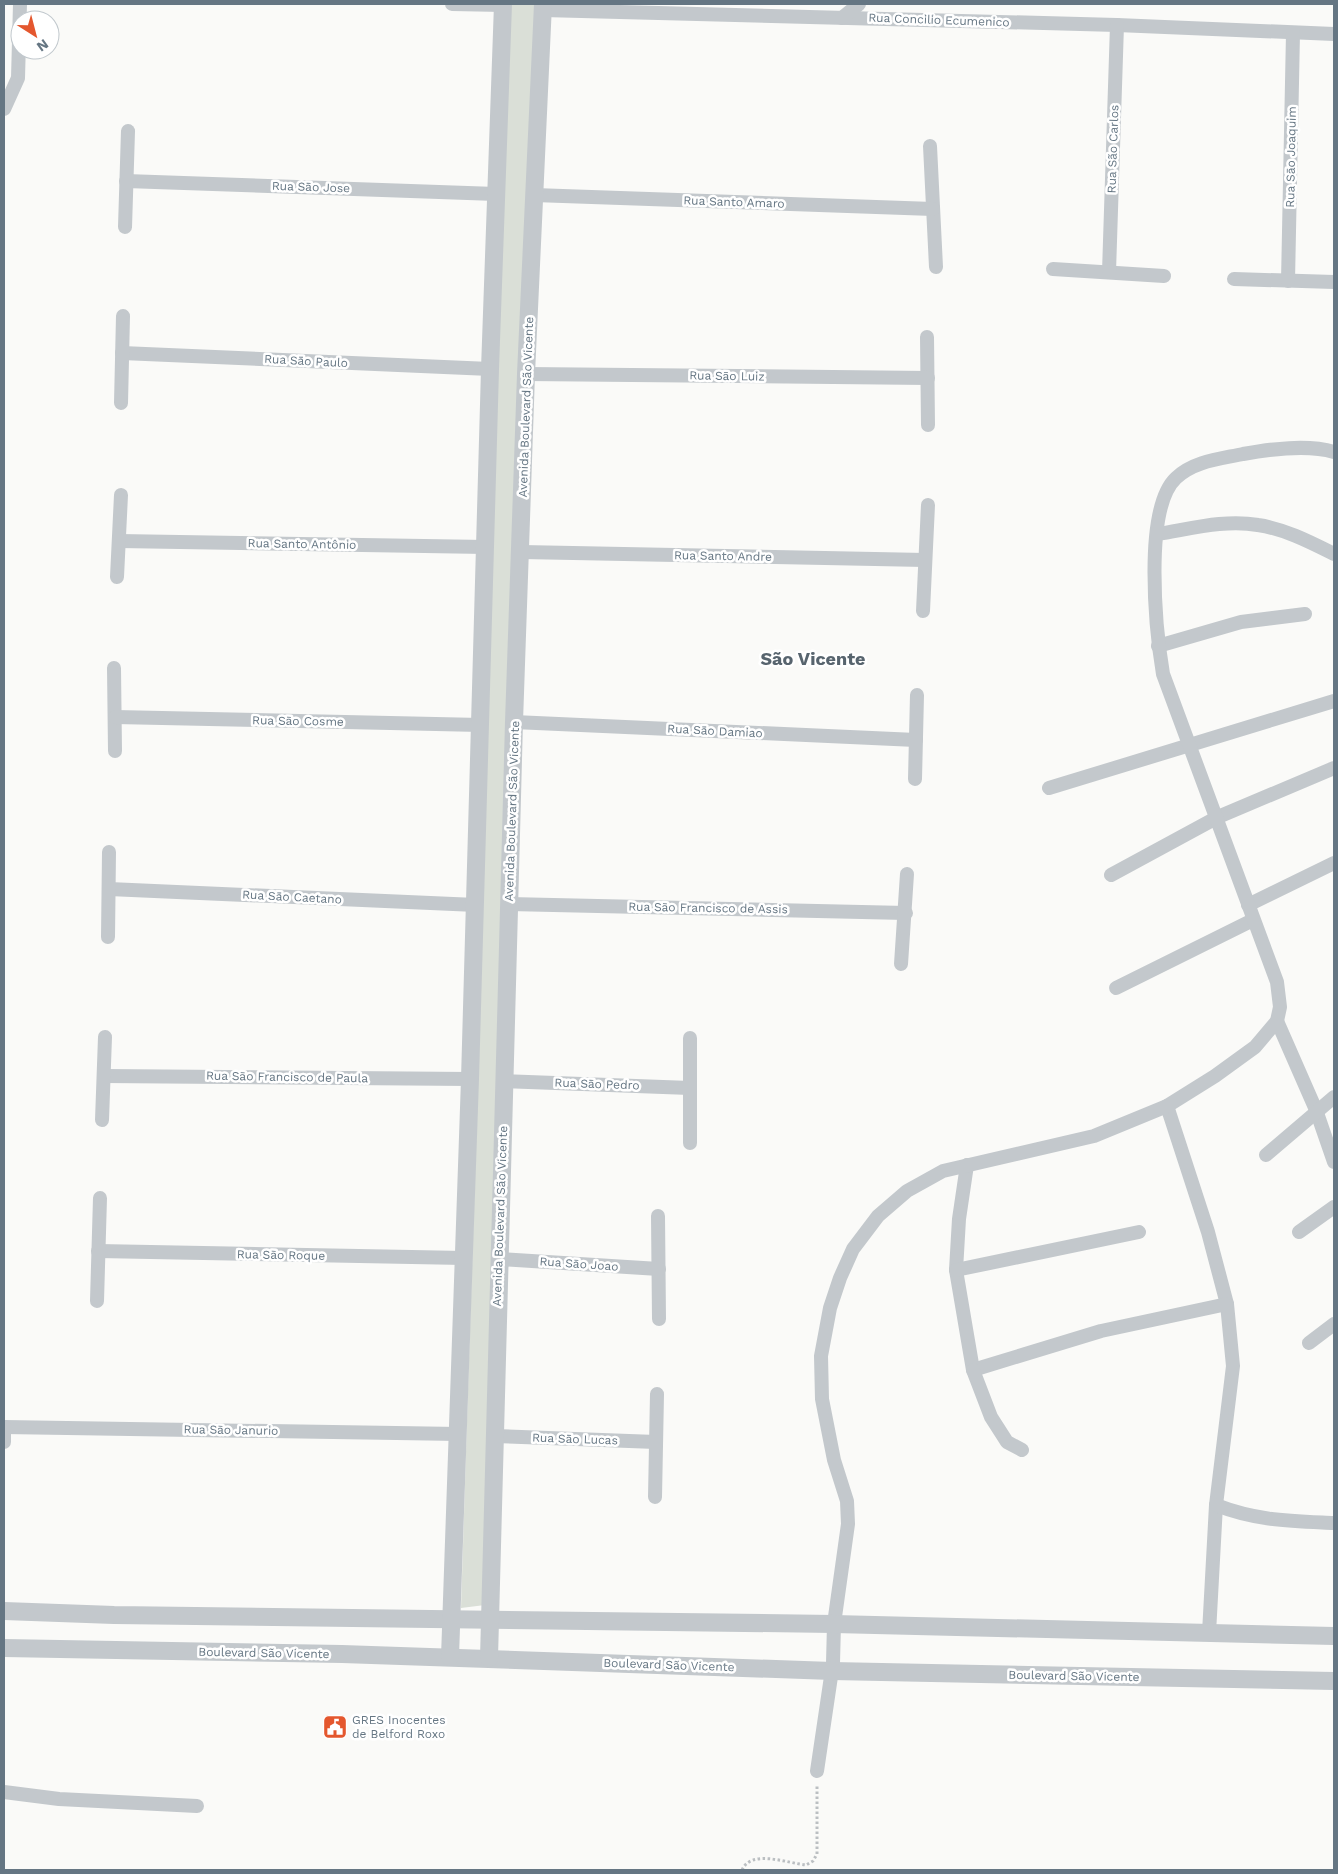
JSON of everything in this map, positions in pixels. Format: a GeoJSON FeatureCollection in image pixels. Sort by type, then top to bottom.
{"type":"FeatureCollection","features":[{"type":"Feature","properties":{"kind":"street"},"geometry":{"type":"LineString","coordinates":[[4,109],[18,78],[20,4]]}},
{"type":"Feature","properties":{"kind":"street"},"geometry":{"type":"LineString","coordinates":[[450,1657],[476,905],[490,370],[503,4],[452,4]]}},
{"type":"Feature","properties":{"kind":"street"},"geometry":{"type":"LineString","coordinates":[[842,18],[858,4]]}},
{"type":"Feature","properties":{"kind":"street","name":"Rua Concilio Ecumenico"},"geometry":{"type":"LineString","coordinates":[[543,7],[842,18],[1117,25],[1334,34]]}},
{"type":"Feature","properties":{"kind":"street","name":"Avenida Boulevard São Vicente"},"geometry":{"type":"LineString","coordinates":[[489,1658],[514,722],[522,552],[526,374],[543,7]]}},
{"type":"Feature","properties":{"kind":"street","name":"Rua São Carlos"},"geometry":{"type":"LineString","coordinates":[[1109,272],[1117,25]]}},
{"type":"Feature","properties":{"kind":"street","name":"Rua Sāo Joaquim"},"geometry":{"type":"LineString","coordinates":[[1288,281],[1293,32]]}},
{"type":"Feature","properties":{"kind":"street"},"geometry":{"type":"LineString","coordinates":[[125,227],[128,131]]}},
{"type":"Feature","properties":{"kind":"street"},"geometry":{"type":"LineString","coordinates":[[930,146],[936,267]]}},
{"type":"Feature","properties":{"kind":"street","name":"Rua Sāo Jose"},"geometry":{"type":"LineString","coordinates":[[126,181],[496,194]]}},
{"type":"Feature","properties":{"kind":"street","name":"Rua Santo Amaro"},"geometry":{"type":"LineString","coordinates":[[534,195],[933,210]]}},
{"type":"Feature","properties":{"kind":"street"},"geometry":{"type":"LineString","coordinates":[[1053,269],[1164,276]]}},
{"type":"Feature","properties":{"kind":"street"},"geometry":{"type":"LineString","coordinates":[[1234,279],[1334,282]]}},
{"type":"Feature","properties":{"kind":"street"},"geometry":{"type":"LineString","coordinates":[[121,404],[122,316]]}},
{"type":"Feature","properties":{"kind":"street"},"geometry":{"type":"LineString","coordinates":[[927,337],[928,425]]}},
{"type":"Feature","properties":{"kind":"street","name":"Rua Sāo Paulo"},"geometry":{"type":"LineString","coordinates":[[122,353],[490,370]]}},
{"type":"Feature","properties":{"kind":"street","name":"Rua Sāo Luiz"},"geometry":{"type":"LineString","coordinates":[[526,374],[928,378]]}},
{"type":"Feature","properties":{"kind":"street"},"geometry":{"type":"LineString","coordinates":[[817,1771],[832,1671],[834,1624],[848,1524],[847,1501],[834,1460],[822,1399],[821,1356],[830,1308],[840,1278],[854,1249],[878,1216],[921,1183],[943,1171],[1094,1136],[1167,1106],[1215,1076],[1255,1047],[1277,1021],[1280,1007],[1277,982],[1253,920],[1218,817],[1163,674],[1158,646],[1154,584],[1157,534],[1163,495],[1176,478],[1197,464],[1258,451],[1292,449],[1334,452]]}},
{"type":"Feature","properties":{"kind":"street"},"geometry":{"type":"LineString","coordinates":[[117,577],[121,495]]}},
{"type":"Feature","properties":{"kind":"street"},"geometry":{"type":"LineString","coordinates":[[923,611],[928,505]]}},
{"type":"Feature","properties":{"kind":"street"},"geometry":{"type":"LineString","coordinates":[[1157,534],[1221,523],[1257,524],[1295,535],[1334,554]]}},
{"type":"Feature","properties":{"kind":"street","name":"Rua Santo Antônio"},"geometry":{"type":"LineString","coordinates":[[119,540],[486,548]]}},
{"type":"Feature","properties":{"kind":"street","name":"Rua Santo Andre"},"geometry":{"type":"LineString","coordinates":[[522,552],[925,560]]}},
{"type":"Feature","properties":{"kind":"street"},"geometry":{"type":"LineString","coordinates":[[1158,646],[1241,622],[1305,614]]}},
{"type":"Feature","properties":{"kind":"street"},"geometry":{"type":"LineString","coordinates":[[114,668],[115,751]]}},
{"type":"Feature","properties":{"kind":"street"},"geometry":{"type":"LineString","coordinates":[[915,780],[917,695]]}},
{"type":"Feature","properties":{"kind":"street"},"geometry":{"type":"LineString","coordinates":[[1049,788],[1334,701]]}},
{"type":"Feature","properties":{"kind":"street","name":"Rua Sāo Cosme"},"geometry":{"type":"LineString","coordinates":[[115,717],[481,725]]}},
{"type":"Feature","properties":{"kind":"street","name":"Rua Sāo Damiao"},"geometry":{"type":"LineString","coordinates":[[514,722],[916,740]]}},
{"type":"Feature","properties":{"kind":"street"},"geometry":{"type":"LineString","coordinates":[[1111,875],[1218,817],[1334,768]]}},
{"type":"Feature","properties":{"kind":"street"},"geometry":{"type":"LineString","coordinates":[[108,937],[110,852]]}},
{"type":"Feature","properties":{"kind":"street"},"geometry":{"type":"LineString","coordinates":[[1248,905],[1334,863]]}},
{"type":"Feature","properties":{"kind":"street"},"geometry":{"type":"LineString","coordinates":[[901,964],[906,913],[907,874]]}},
{"type":"Feature","properties":{"kind":"street","name":"Rua Sāo Caetano"},"geometry":{"type":"LineString","coordinates":[[109,889],[476,905]]}},
{"type":"Feature","properties":{"kind":"street","name":"Rua Sāo Francisco de Assis"},"geometry":{"type":"LineString","coordinates":[[510,904],[906,913]]}},
{"type":"Feature","properties":{"kind":"street"},"geometry":{"type":"LineString","coordinates":[[1116,988],[1253,920]]}},
{"type":"Feature","properties":{"kind":"street"},"geometry":{"type":"LineString","coordinates":[[1277,1021],[1316,1110],[1334,1162]]}},
{"type":"Feature","properties":{"kind":"street"},"geometry":{"type":"LineString","coordinates":[[102,1120],[105,1037]]}},
{"type":"Feature","properties":{"kind":"street"},"geometry":{"type":"LineString","coordinates":[[690,1038],[690,1143]]}},
{"type":"Feature","properties":{"kind":"street","name":"Rua Sāo Francisco de Paula"},"geometry":{"type":"LineString","coordinates":[[104,1076],[470,1079]]}},
{"type":"Feature","properties":{"kind":"street","name":"Rua Sāo Pedro"},"geometry":{"type":"LineString","coordinates":[[504,1080],[690,1088]]}},
{"type":"Feature","properties":{"kind":"street"},"geometry":{"type":"LineString","coordinates":[[1266,1154],[1316,1110],[1334,1097]]}},
{"type":"Feature","properties":{"kind":"street"},"geometry":{"type":"LineString","coordinates":[[1167,1106],[1208,1232],[1227,1304],[1233,1366],[1216,1505],[1209,1633]]}},
{"type":"Feature","properties":{"kind":"street"},"geometry":{"type":"LineString","coordinates":[[967,1166],[959,1219],[956,1270],[973,1370],[991,1417],[1007,1442],[1022,1450]]}},
{"type":"Feature","properties":{"kind":"street"},"geometry":{"type":"LineString","coordinates":[[97,1301],[100,1198]]}},
{"type":"Feature","properties":{"kind":"street"},"geometry":{"type":"LineString","coordinates":[[1298,1232],[1334,1207]]}},
{"type":"Feature","properties":{"kind":"street"},"geometry":{"type":"LineString","coordinates":[[658,1216],[659,1319]]}},
{"type":"Feature","properties":{"kind":"street"},"geometry":{"type":"LineString","coordinates":[[956,1270],[1139,1232]]}},
{"type":"Feature","properties":{"kind":"street","name":"Rua Sāo Roque"},"geometry":{"type":"LineString","coordinates":[[98,1251],[464,1258]]}},
{"type":"Feature","properties":{"kind":"street","name":"Rua Sāo Joao"},"geometry":{"type":"LineString","coordinates":[[499,1259],[658,1269]]}},
{"type":"Feature","properties":{"kind":"street"},"geometry":{"type":"LineString","coordinates":[[973,1370],[1101,1332],[1227,1304]]}},
{"type":"Feature","properties":{"kind":"street"},"geometry":{"type":"LineString","coordinates":[[1309,1344],[1334,1324]]}},
{"type":"Feature","properties":{"kind":"street"},"geometry":{"type":"LineString","coordinates":[[655,1497],[657,1394]]}},
{"type":"Feature","properties":{"kind":"street"},"geometry":{"type":"LineString","coordinates":[[4,1427],[4,1442]]}},
{"type":"Feature","properties":{"kind":"street","name":"Rua Sāo Janurio"},"geometry":{"type":"LineString","coordinates":[[4,1427],[459,1434]]}},
{"type":"Feature","properties":{"kind":"street","name":"Rua Sāo Lucas"},"geometry":{"type":"LineString","coordinates":[[494,1436],[656,1442]]}},
{"type":"Feature","properties":{"kind":"street"},"geometry":{"type":"LineString","coordinates":[[1216,1505],[1242,1515],[1267,1519],[1334,1523]]}},
{"type":"Feature","properties":{"kind":"street"},"geometry":{"type":"LineString","coordinates":[[4,1611],[114,1615],[834,1624],[1334,1636]]}},
{"type":"Feature","properties":{"kind":"street","name":"Boulevard São Vicente"},"geometry":{"type":"LineString","coordinates":[[4,1648],[489,1658],[832,1671],[1334,1681]]}},
{"type":"Feature","properties":{"kind":"street"},"geometry":{"type":"LineString","coordinates":[[4,1792],[59,1799],[197,1806]]}},
{"type":"Feature","properties":{"kind":"path"},"geometry":{"type":"LineString","coordinates":[[742,1870],[746,1862],[755,1858],[806,1865],[813,1861],[816,1854],[817,1771]]}},
{"type":"Feature","properties":{"kind":"shaded area"},"geometry":{"type":"Polygon","coordinates":[[[504,4],[536,4],[485,1605],[461,1608],[479,1048],[504,4]]]}},
{"type":"Feature","properties":{"kind":"place","name":"GRES Inocentes de Belford Roxo"},"geometry":{"type":"Point","coordinates":[335,1727]}},
{"type":"Feature","properties":{"kind":"district","name":"São Vicente"},"geometry":{"type":"Point","coordinates":[813,659]}}]}
